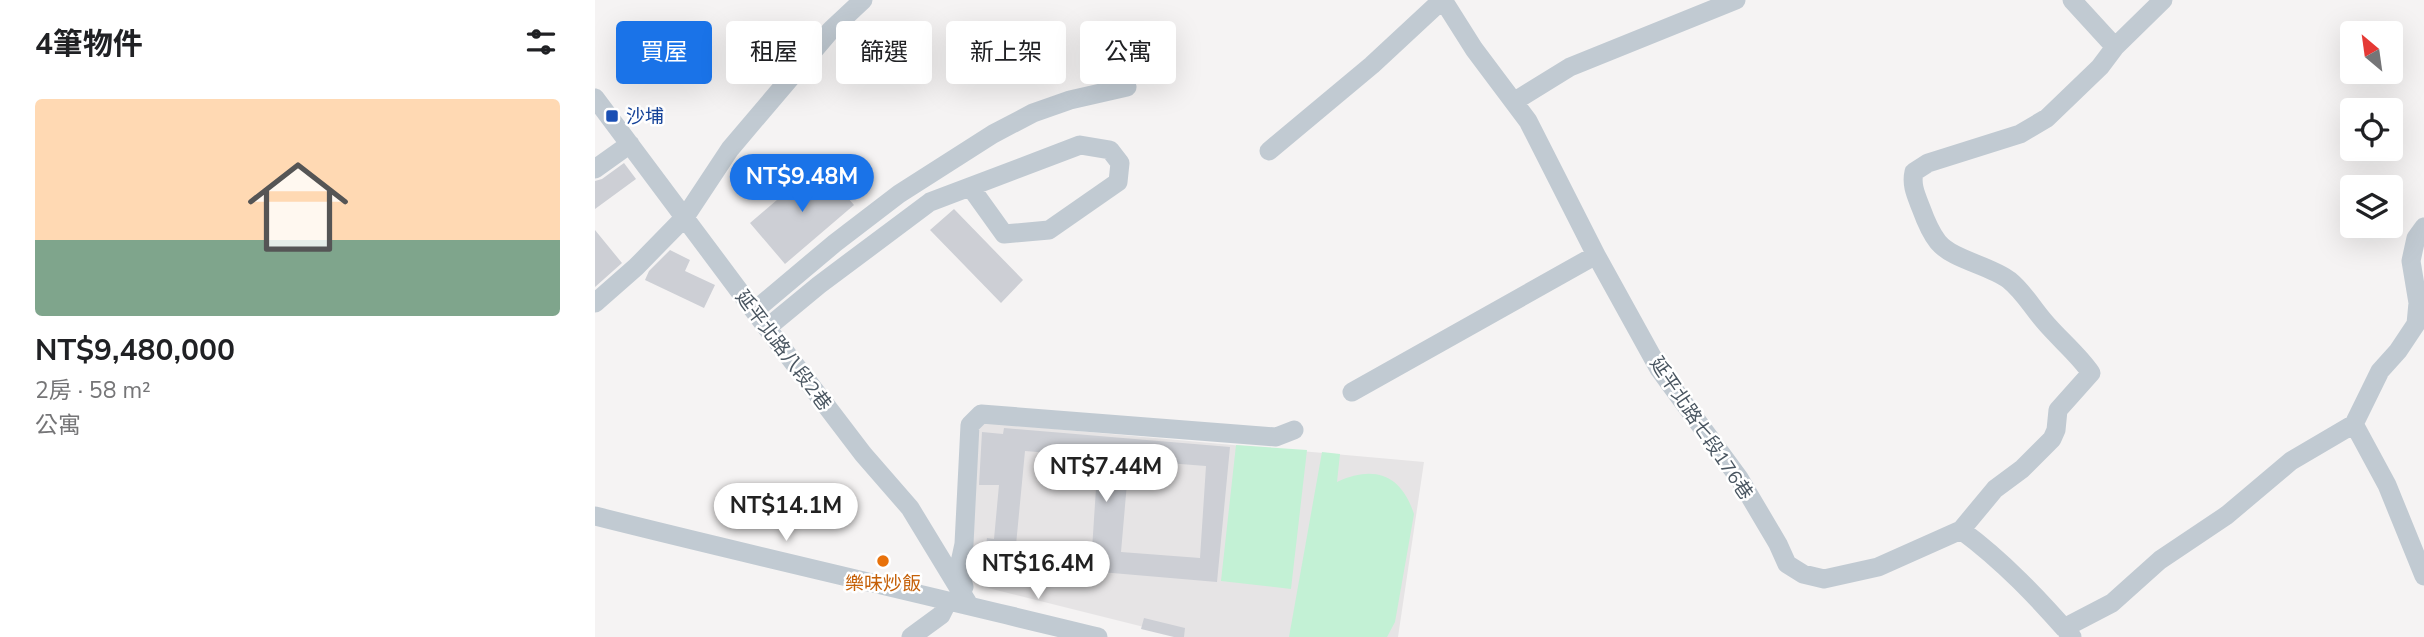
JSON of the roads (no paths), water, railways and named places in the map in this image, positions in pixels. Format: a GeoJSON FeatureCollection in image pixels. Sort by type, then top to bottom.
{"type":"FeatureCollection","features":[{"type":"Feature","properties":{"kind":"street"},"geometry":{"type":"LineString","coordinates":[[595,303],[636,267],[685,217],[730,149],[831,30],[863,0]]}},
{"type":"Feature","properties":{"kind":"street"},"geometry":{"type":"LineString","coordinates":[[1269,151],[1372,65],[1442,0]]}},
{"type":"Feature","properties":{"kind":"street","name":"延平北路七段176巷"},"geometry":{"type":"LineString","coordinates":[[1442,0],[1474,49],[1528,121],[1596,255],[1659,369],[1739,478],[1787,564],[1803,574],[1824,579],[1878,566],[1961,530]]}},
{"type":"Feature","properties":{"kind":"street"},"geometry":{"type":"LineString","coordinates":[[1515,101],[1570,68],[1736,0]]}},
{"type":"Feature","properties":{"kind":"street"},"geometry":{"type":"LineString","coordinates":[[2072,0],[2116,47]]}},
{"type":"Feature","properties":{"kind":"street"},"geometry":{"type":"LineString","coordinates":[[2163,0],[2047,118],[2020,134],[1928,163],[1914,172],[1912,180],[1931,231],[1939,243],[1949,251],[1977,262],[2007,279],[2021,291],[2042,320],[2091,373],[2058,410],[2052,439],[2022,469],[1995,489],[1961,530],[1989,550],[2068,632],[2112,603],[2160,560],[2227,515],[2291,461],[2354,424],[2380,371],[2416,324],[2418,303],[2411,261],[2416,238],[2424,227]]}},
{"type":"Feature","properties":{"kind":"street"},"geometry":{"type":"LineString","coordinates":[[754,311],[899,194],[993,134],[1033,113],[1070,100],[1127,87]]}},
{"type":"Feature","properties":{"kind":"street","name":"延平北路八段2巷"},"geometry":{"type":"LineString","coordinates":[[595,98],[863,454],[910,508],[969,605]]}},
{"type":"Feature","properties":{"kind":"street"},"geometry":{"type":"LineString","coordinates":[[595,169],[630,144]]}},
{"type":"Feature","properties":{"kind":"street"},"geometry":{"type":"LineString","coordinates":[[767,328],[819,285],[930,202],[1080,145],[1110,150],[1120,163],[1118,182],[1049,230],[1004,234],[971,188]]}},
{"type":"Feature","properties":{"kind":"street"},"geometry":{"type":"LineString","coordinates":[[1352,391],[1596,255]]}},
{"type":"Feature","properties":{"kind":"street"},"geometry":{"type":"LineString","coordinates":[[969,605],[959,567],[964,544],[970,425],[981,414],[1276,437],[1294,430]]}},
{"type":"Feature","properties":{"kind":"street"},"geometry":{"type":"LineString","coordinates":[[2354,424],[2386,485],[2424,576]]}},
{"type":"Feature","properties":{"kind":"street"},"geometry":{"type":"LineString","coordinates":[[595,516],[1098,637]]}},
{"type":"Feature","properties":{"kind":"street"},"geometry":{"type":"LineString","coordinates":[[911,637],[941,615],[949,601]]}},
{"type":"Feature","properties":{"kind":"place","name":"沙埔"},"geometry":{"type":"Point","coordinates":[612,116]}},
{"type":"Feature","properties":{"kind":"place","name":"樂味炒飯"},"geometry":{"type":"Point","coordinates":[883,561]}}]}
